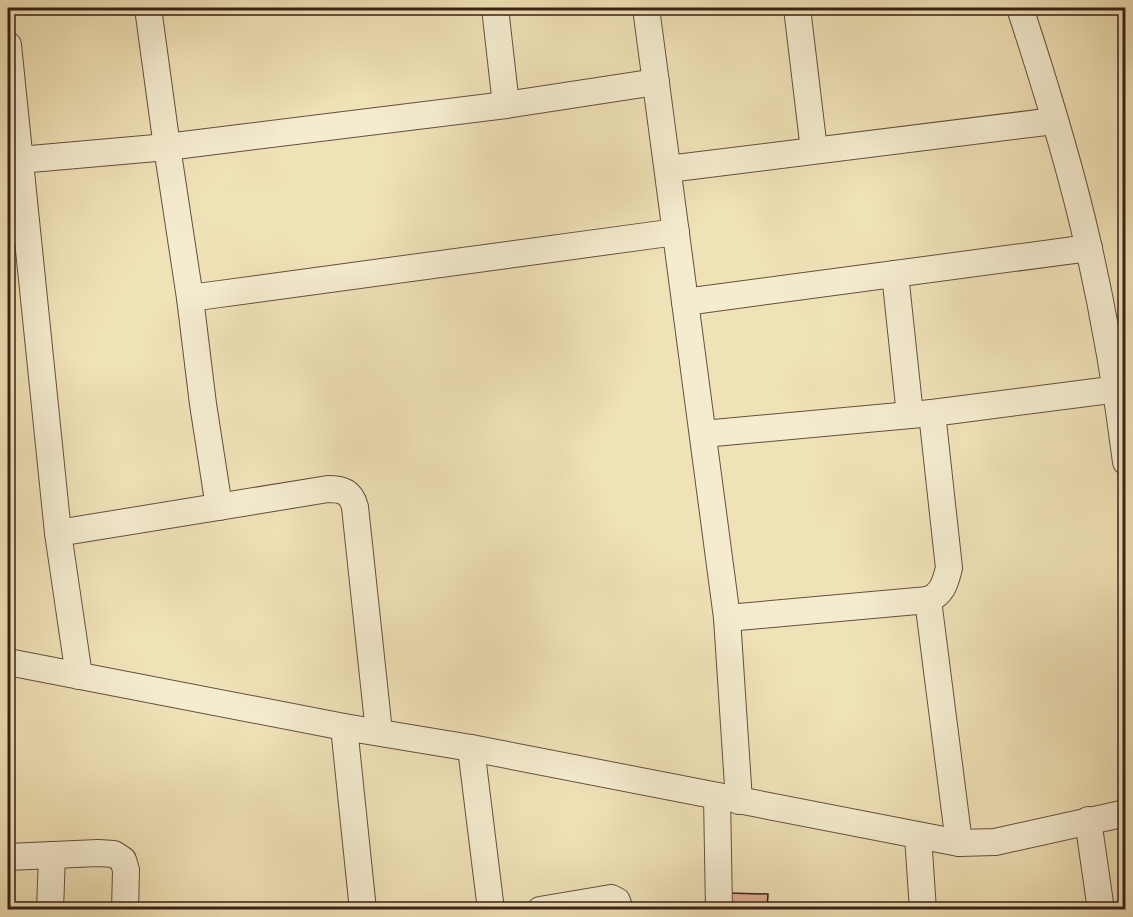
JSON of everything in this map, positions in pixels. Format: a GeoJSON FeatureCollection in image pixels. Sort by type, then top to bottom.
{"type":"FeatureCollection","features":[{"type":"Feature","properties":{"kind":"street"},"geometry":{"type":"LineString","coordinates":[[148,8],[219,507]]}},
{"type":"Feature","properties":{"kind":"street"},"geometry":{"type":"LineString","coordinates":[[495,8],[506,105]]}},
{"type":"Feature","properties":{"kind":"street"},"geometry":{"type":"LineString","coordinates":[[646,8],[727,618],[728,798],[719,909]]}},
{"type":"Feature","properties":{"kind":"street"},"geometry":{"type":"LineString","coordinates":[[797,8],[814,150]]}},
{"type":"Feature","properties":{"kind":"street"},"geometry":{"type":"LineString","coordinates":[[1020,8],[1072,179],[1089,248],[1121,389],[1125,462]]}},
{"type":"Feature","properties":{"kind":"street"},"geometry":{"type":"LineString","coordinates":[[8,45],[13,160],[58,533],[79,676]]}},
{"type":"Feature","properties":{"kind":"street"},"geometry":{"type":"LineString","coordinates":[[13,160],[167,147],[506,105],[656,82]]}},
{"type":"Feature","properties":{"kind":"street"},"geometry":{"type":"LineString","coordinates":[[668,169],[1054,121]]}},
{"type":"Feature","properties":{"kind":"street"},"geometry":{"type":"LineString","coordinates":[[190,298],[676,232]]}},
{"type":"Feature","properties":{"kind":"street"},"geometry":{"type":"LineString","coordinates":[[685,302],[1089,248]]}},
{"type":"Feature","properties":{"kind":"street"},"geometry":{"type":"LineString","coordinates":[[727,618],[928,600],[936,596],[944,587],[949,568],[895,274]]}},
{"type":"Feature","properties":{"kind":"street"},"geometry":{"type":"LineString","coordinates":[[703,434],[921,414],[1121,389]]}},
{"type":"Feature","properties":{"kind":"street"},"geometry":{"type":"LineString","coordinates":[[58,533],[328,489],[340,489],[353,498],[379,732]]}},
{"type":"Feature","properties":{"kind":"street"},"geometry":{"type":"LineString","coordinates":[[928,600],[959,843]]}},
{"type":"Feature","properties":{"kind":"street"},"geometry":{"type":"LineString","coordinates":[[8,662],[344,727],[471,748],[959,843],[995,842],[1125,813]]}},
{"type":"Feature","properties":{"kind":"street"},"geometry":{"type":"LineString","coordinates":[[344,727],[363,909]]}},
{"type":"Feature","properties":{"kind":"street"},"geometry":{"type":"LineString","coordinates":[[471,748],[491,909]]}},
{"type":"Feature","properties":{"kind":"street"},"geometry":{"type":"LineString","coordinates":[[1088,820],[1101,909]]}},
{"type":"Feature","properties":{"kind":"street"},"geometry":{"type":"LineString","coordinates":[[918,836],[923,909]]}},
{"type":"Feature","properties":{"kind":"street"},"geometry":{"type":"LineString","coordinates":[[8,856],[114,854],[123,860],[126,870],[125,909]]}},
{"type":"Feature","properties":{"kind":"street"},"geometry":{"type":"LineString","coordinates":[[50,909],[52,855]]}},
{"type":"Feature","properties":{"kind":"street"},"geometry":{"type":"LineString","coordinates":[[540,909],[611,898],[617,901],[620,909]]}},
{"type":"Feature","properties":{"kind":"building"},"geometry":{"type":"Polygon","coordinates":[[[726,893],[768,894],[767,910],[726,910],[726,893]]]}}]}
